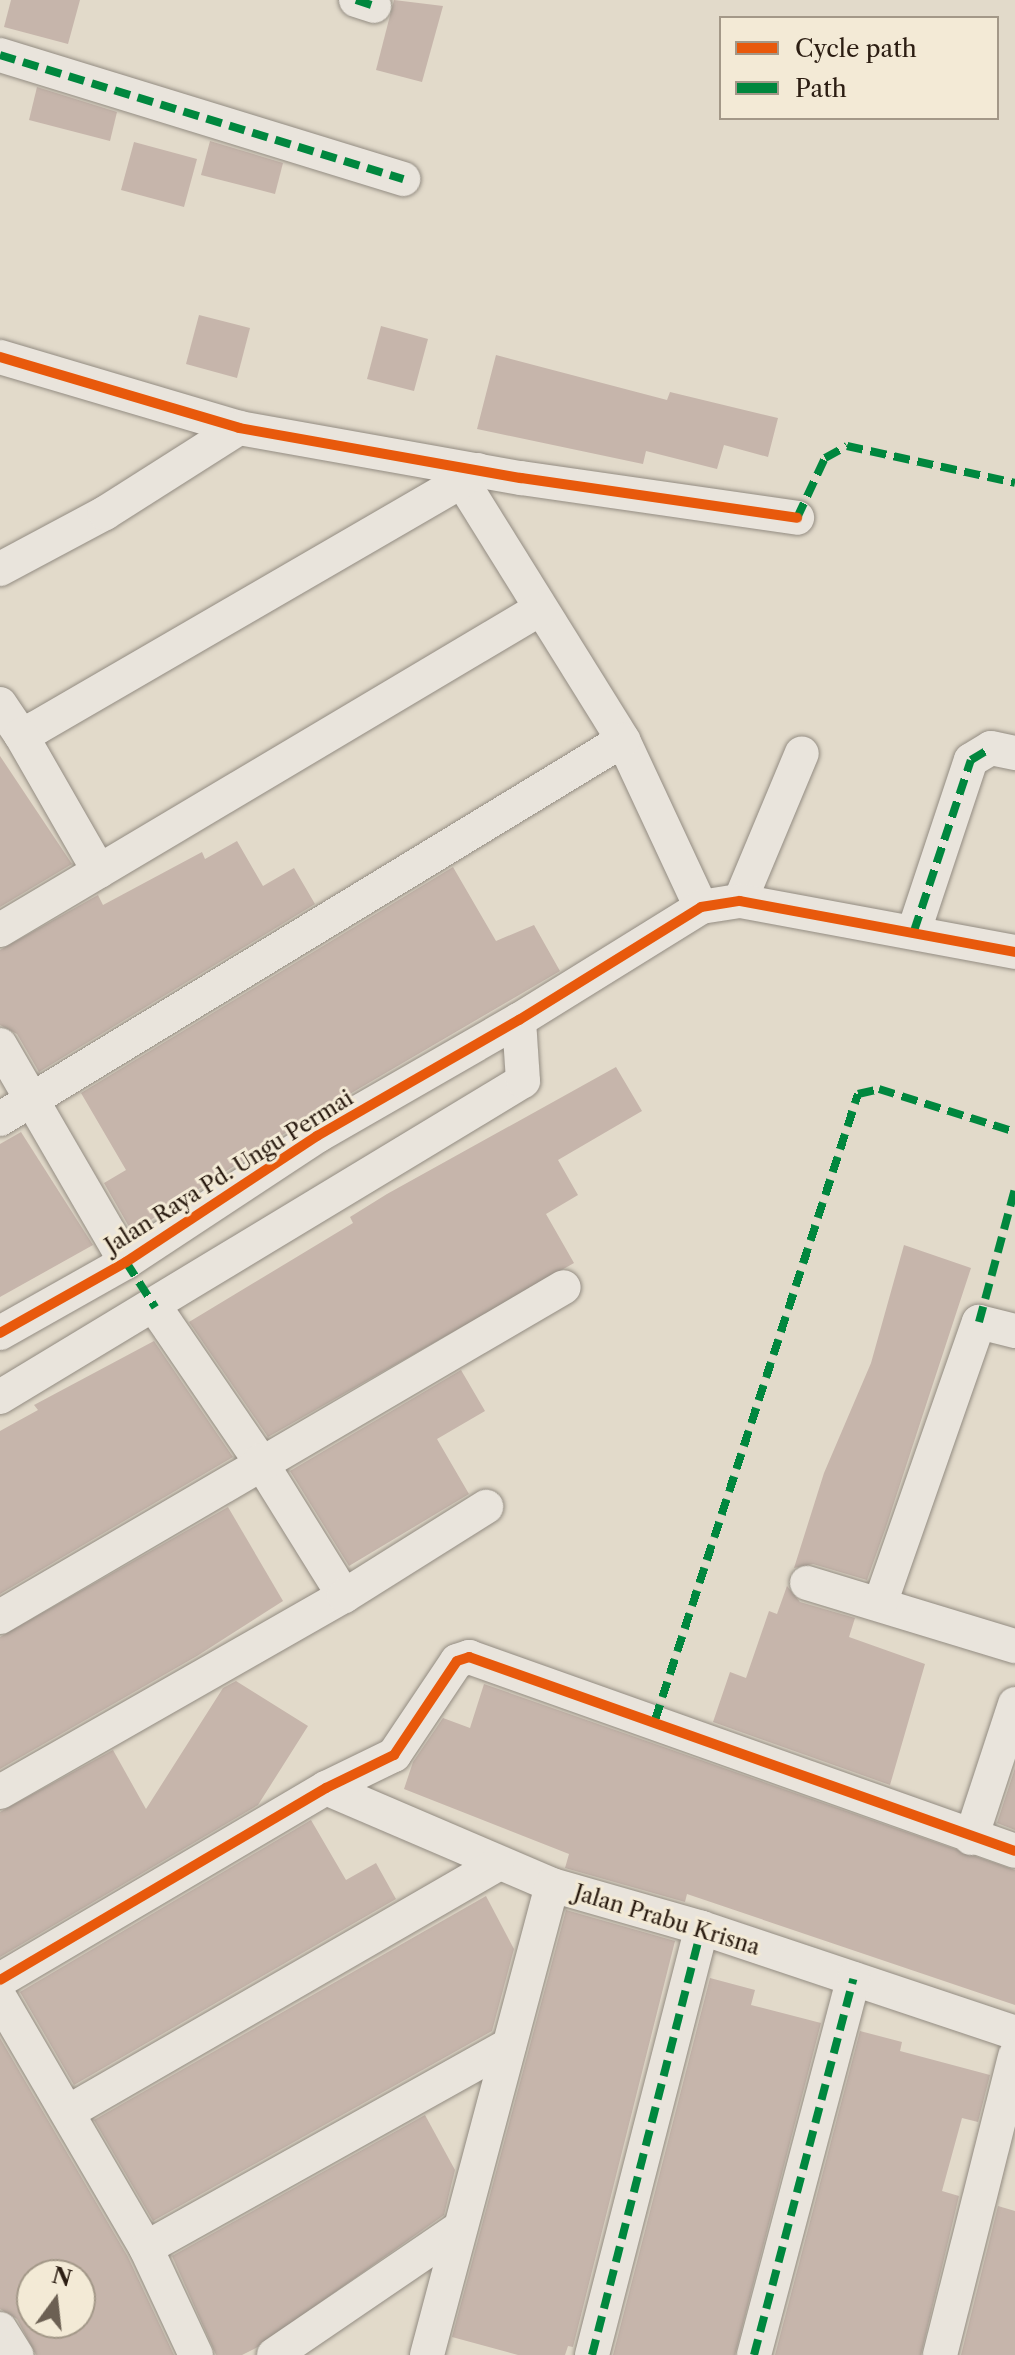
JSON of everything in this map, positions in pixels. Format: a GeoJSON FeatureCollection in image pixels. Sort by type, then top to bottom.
{"type":"FeatureCollection","features":[{"type":"Feature","properties":{"kind":"street"},"geometry":{"type":"LineString","coordinates":[[0,55],[403,179]]}},
{"type":"Feature","properties":{"kind":"street"},"geometry":{"type":"LineString","coordinates":[[9,368],[239,428],[470,476],[797,518]]}},
{"type":"Feature","properties":{"kind":"street"},"geometry":{"type":"LineString","coordinates":[[0,569],[105,513],[239,428]]}},
{"type":"Feature","properties":{"kind":"street"},"geometry":{"type":"LineString","coordinates":[[470,476],[540,609],[623,740],[701,907],[740,901],[1015,952]]}},
{"type":"Feature","properties":{"kind":"street"},"geometry":{"type":"LineString","coordinates":[[21,735],[470,476]]}},
{"type":"Feature","properties":{"kind":"street"},"geometry":{"type":"LineString","coordinates":[[0,930],[540,609]]}},
{"type":"Feature","properties":{"kind":"street"},"geometry":{"type":"LineString","coordinates":[[0,704],[99,871]]}},
{"type":"Feature","properties":{"kind":"street"},"geometry":{"type":"LineString","coordinates":[[0,1119],[623,740]]}},
{"type":"Feature","properties":{"kind":"street"},"geometry":{"type":"LineString","coordinates":[[914,931],[971,760],[991,748],[1015,753]]}},
{"type":"Feature","properties":{"kind":"street"},"geometry":{"type":"LineString","coordinates":[[740,901],[802,753]]}},
{"type":"Feature","properties":{"kind":"street","name":"Jalan Raya Pd. Ungu Permai"},"geometry":{"type":"LineString","coordinates":[[0,1333],[126,1262],[317,1136],[519,1020],[701,907]]}},
{"type":"Feature","properties":{"kind":"street"},"geometry":{"type":"LineString","coordinates":[[0,1397],[155,1307],[523,1081],[519,1020]]}},
{"type":"Feature","properties":{"kind":"street"},"geometry":{"type":"LineString","coordinates":[[0,1045],[126,1262]]}},
{"type":"Feature","properties":{"kind":"street"},"geometry":{"type":"LineString","coordinates":[[0,1617],[260,1461],[564,1287]]}},
{"type":"Feature","properties":{"kind":"street"},"geometry":{"type":"LineString","coordinates":[[155,1307],[260,1461],[344,1596]]}},
{"type":"Feature","properties":{"kind":"street"},"geometry":{"type":"LineString","coordinates":[[880,1604],[979,1322],[1015,1331]]}},
{"type":"Feature","properties":{"kind":"street"},"geometry":{"type":"LineString","coordinates":[[0,1792],[344,1596],[486,1507]]}},
{"type":"Feature","properties":{"kind":"street"},"geometry":{"type":"LineString","coordinates":[[807,1583],[1015,1646]]}},
{"type":"Feature","properties":{"kind":"street"},"geometry":{"type":"LineString","coordinates":[[0,1980],[326,1788],[394,1755],[457,1661],[469,1657],[655,1720],[971,1838],[1015,1851]]}},
{"type":"Feature","properties":{"kind":"street"},"geometry":{"type":"LineString","coordinates":[[971,1838],[1015,1704]]}},
{"type":"Feature","properties":{"kind":"street","name":"Jalan Prabu Krisna"},"geometry":{"type":"LineString","coordinates":[[326,1788],[552,1885],[702,1928],[1015,2033]]}},
{"type":"Feature","properties":{"kind":"street"},"geometry":{"type":"LineString","coordinates":[[70,2111],[497,1864]]}},
{"type":"Feature","properties":{"kind":"street"},"geometry":{"type":"LineString","coordinates":[[427,2355],[552,1885]]}},
{"type":"Feature","properties":{"kind":"street"},"geometry":{"type":"LineString","coordinates":[[592,2355],[702,1928]]}},
{"type":"Feature","properties":{"kind":"street"},"geometry":{"type":"LineString","coordinates":[[754,2355],[853,1979]]}},
{"type":"Feature","properties":{"kind":"street"},"geometry":{"type":"LineString","coordinates":[[0,1998],[70,2111],[146,2248],[196,2355]]}},
{"type":"Feature","properties":{"kind":"street"},"geometry":{"type":"LineString","coordinates":[[146,2248],[509,2045]]}},
{"type":"Feature","properties":{"kind":"street"},"geometry":{"type":"LineString","coordinates":[[940,2355],[1015,2056]]}},
{"type":"Feature","properties":{"kind":"street"},"geometry":{"type":"LineString","coordinates":[[274,2355],[460,2228]]}},
{"type":"Feature","properties":{"kind":"building"},"geometry":{"type":"Polygon","coordinates":[[[11,0],[80,0],[68,44],[4,27],[11,0]]]}},
{"type":"Feature","properties":{"kind":"building"},"geometry":{"type":"Polygon","coordinates":[[[394,0],[443,6],[422,82],[376,70],[394,0]]]}},
{"type":"Feature","properties":{"kind":"building"},"geometry":{"type":"Polygon","coordinates":[[[37,87],[117,112],[110,141],[29,120],[37,87]]]}},
{"type":"Feature","properties":{"kind":"building"},"geometry":{"type":"Polygon","coordinates":[[[210,141],[283,163],[275,194],[201,175],[210,141]]]}},
{"type":"Feature","properties":{"kind":"building"},"geometry":{"type":"Polygon","coordinates":[[[134,142],[197,159],[184,207],[121,190],[134,142]]]}},
{"type":"Feature","properties":{"kind":"building"},"geometry":{"type":"Polygon","coordinates":[[[199,315],[250,328],[237,378],[186,364],[199,315]]]}},
{"type":"Feature","properties":{"kind":"building"},"geometry":{"type":"Polygon","coordinates":[[[381,326],[428,339],[414,391],[367,379],[381,326]]]}},
{"type":"Feature","properties":{"kind":"building"},"geometry":{"type":"Polygon","coordinates":[[[496,355],[667,400],[670,392],[778,418],[768,457],[724,445],[717,469],[646,451],[643,464],[477,429],[496,355]]]}},
{"type":"Feature","properties":{"kind":"building"},"geometry":{"type":"Polygon","coordinates":[[[0,756],[72,864],[0,907],[0,756]]]}},
{"type":"Feature","properties":{"kind":"building"},"geometry":{"type":"Polygon","coordinates":[[[237,841],[263,886],[294,868],[315,904],[39,1072],[17,1034],[0,1025],[0,950],[98,895],[103,905],[202,852],[205,859],[237,841]]]}},
{"type":"Feature","properties":{"kind":"building"},"geometry":{"type":"Polygon","coordinates":[[[453,867],[496,941],[534,925],[560,971],[307,1119],[132,1232],[104,1183],[126,1170],[81,1093],[453,867]]]}},
{"type":"Feature","properties":{"kind":"building"},"geometry":{"type":"Polygon","coordinates":[[[616,1067],[642,1111],[558,1160],[578,1195],[546,1214],[574,1263],[268,1437],[189,1322],[353,1223],[350,1217],[387,1194],[616,1067]]]}},
{"type":"Feature","properties":{"kind":"building"},"geometry":{"type":"Polygon","coordinates":[[[21,1132],[93,1245],[0,1297],[0,1144],[21,1132]]]}},
{"type":"Feature","properties":{"kind":"building"},"geometry":{"type":"Polygon","coordinates":[[[904,1245],[971,1268],[886,1527],[867,1580],[813,1564],[794,1568],[824,1473],[871,1363],[904,1245]]]}},
{"type":"Feature","properties":{"kind":"building"},"geometry":{"type":"Polygon","coordinates":[[[154,1341],[233,1457],[0,1594],[0,1431],[38,1410],[34,1405],[154,1341]]]}},
{"type":"Feature","properties":{"kind":"building"},"geometry":{"type":"Polygon","coordinates":[[[461,1370],[485,1411],[437,1439],[469,1494],[349,1566],[290,1471],[461,1370]]]}},
{"type":"Feature","properties":{"kind":"building"},"geometry":{"type":"Polygon","coordinates":[[[228,1507],[283,1601],[197,1656],[0,1769],[0,1637],[228,1507]]]}},
{"type":"Feature","properties":{"kind":"building"},"geometry":{"type":"Polygon","coordinates":[[[787,1586],[800,1602],[855,1618],[849,1637],[925,1664],[890,1785],[713,1722],[730,1672],[746,1678],[769,1611],[777,1614],[787,1586]]]}},
{"type":"Feature","properties":{"kind":"building"},"geometry":{"type":"Polygon","coordinates":[[[236,1681],[308,1726],[258,1805],[0,1957],[0,1812],[113,1750],[146,1809],[223,1688],[236,1681]]]}},
{"type":"Feature","properties":{"kind":"building"},"geometry":{"type":"Polygon","coordinates":[[[484,1684],[1015,1870],[1015,2005],[687,1894],[685,1902],[565,1868],[569,1854],[404,1789],[413,1762],[443,1718],[470,1728],[484,1684]]]}},
{"type":"Feature","properties":{"kind":"building"},"geometry":{"type":"Polygon","coordinates":[[[1015,1768],[1015,1830],[997,1823],[1015,1768]]]}},
{"type":"Feature","properties":{"kind":"building"},"geometry":{"type":"Polygon","coordinates":[[[311,1820],[346,1880],[376,1863],[396,1899],[74,2085],[20,1992],[311,1820]]]}},
{"type":"Feature","properties":{"kind":"building"},"geometry":{"type":"Polygon","coordinates":[[[486,1896],[514,1949],[492,2031],[153,2221],[94,2120],[486,1896]]]}},
{"type":"Feature","properties":{"kind":"building"},"geometry":{"type":"Polygon","coordinates":[[[566,1910],[675,1941],[573,2347],[568,2346],[565,2355],[518,2355],[452,2337],[566,1910]]]}},
{"type":"Feature","properties":{"kind":"building"},"geometry":{"type":"Polygon","coordinates":[[[710,1978],[755,1990],[751,2005],[821,2023],[735,2355],[613,2355],[710,1978]]]}},
{"type":"Feature","properties":{"kind":"building"},"geometry":{"type":"Polygon","coordinates":[[[860,2031],[902,2042],[900,2051],[990,2075],[978,2122],[962,2118],[942,2191],[959,2196],[921,2355],[775,2355],[860,2031]]]}},
{"type":"Feature","properties":{"kind":"building"},"geometry":{"type":"Polygon","coordinates":[[[0,2038],[128,2257],[174,2355],[36,2355],[28,2339],[96,2339],[96,2259],[16,2259],[16,2318],[0,2309],[0,2038]]]}},
{"type":"Feature","properties":{"kind":"building"},"geometry":{"type":"Polygon","coordinates":[[[425,2115],[455,2170],[444,2215],[256,2348],[242,2355],[216,2355],[172,2256],[425,2115]]]}},
{"type":"Feature","properties":{"kind":"building"},"geometry":{"type":"Polygon","coordinates":[[[998,2206],[1015,2211],[1015,2355],[961,2355],[998,2206]]]}},
{"type":"Feature","properties":{"kind":"marked path"},"geometry":{"type":"LineString","coordinates":[[356,0],[374,6]]}},
{"type":"Feature","properties":{"kind":"marked path"},"geometry":{"type":"LineString","coordinates":[[0,55],[403,179]]}},
{"type":"Feature","properties":{"kind":"marked path"},"geometry":{"type":"LineString","coordinates":[[797,518],[825,458],[847,446],[1015,483]]}},
{"type":"Feature","properties":{"kind":"marked path"},"geometry":{"type":"LineString","coordinates":[[914,931],[971,760],[991,748]]}},
{"type":"Feature","properties":{"kind":"marked path"},"geometry":{"type":"LineString","coordinates":[[655,1720],[858,1094],[879,1089],[1015,1132]]}},
{"type":"Feature","properties":{"kind":"marked path"},"geometry":{"type":"LineString","coordinates":[[979,1322],[1015,1189]]}},
{"type":"Feature","properties":{"kind":"marked path"},"geometry":{"type":"LineString","coordinates":[[126,1262],[155,1307]]}},
{"type":"Feature","properties":{"kind":"marked path"},"geometry":{"type":"LineString","coordinates":[[592,2355],[702,1928]]}},
{"type":"Feature","properties":{"kind":"marked path"},"geometry":{"type":"LineString","coordinates":[[754,2355],[853,1979]]}},
{"type":"Feature","properties":{"kind":"cycle path"},"geometry":{"type":"LineString","coordinates":[[0,357],[239,428],[521,478],[797,518]]}},
{"type":"Feature","properties":{"kind":"cycle path"},"geometry":{"type":"LineString","coordinates":[[0,1333],[126,1262],[317,1136],[519,1020],[701,907],[740,901],[1015,952]]}},
{"type":"Feature","properties":{"kind":"cycle path"},"geometry":{"type":"LineString","coordinates":[[0,1980],[326,1788],[394,1755],[457,1661],[469,1657],[1015,1851]]}}]}
